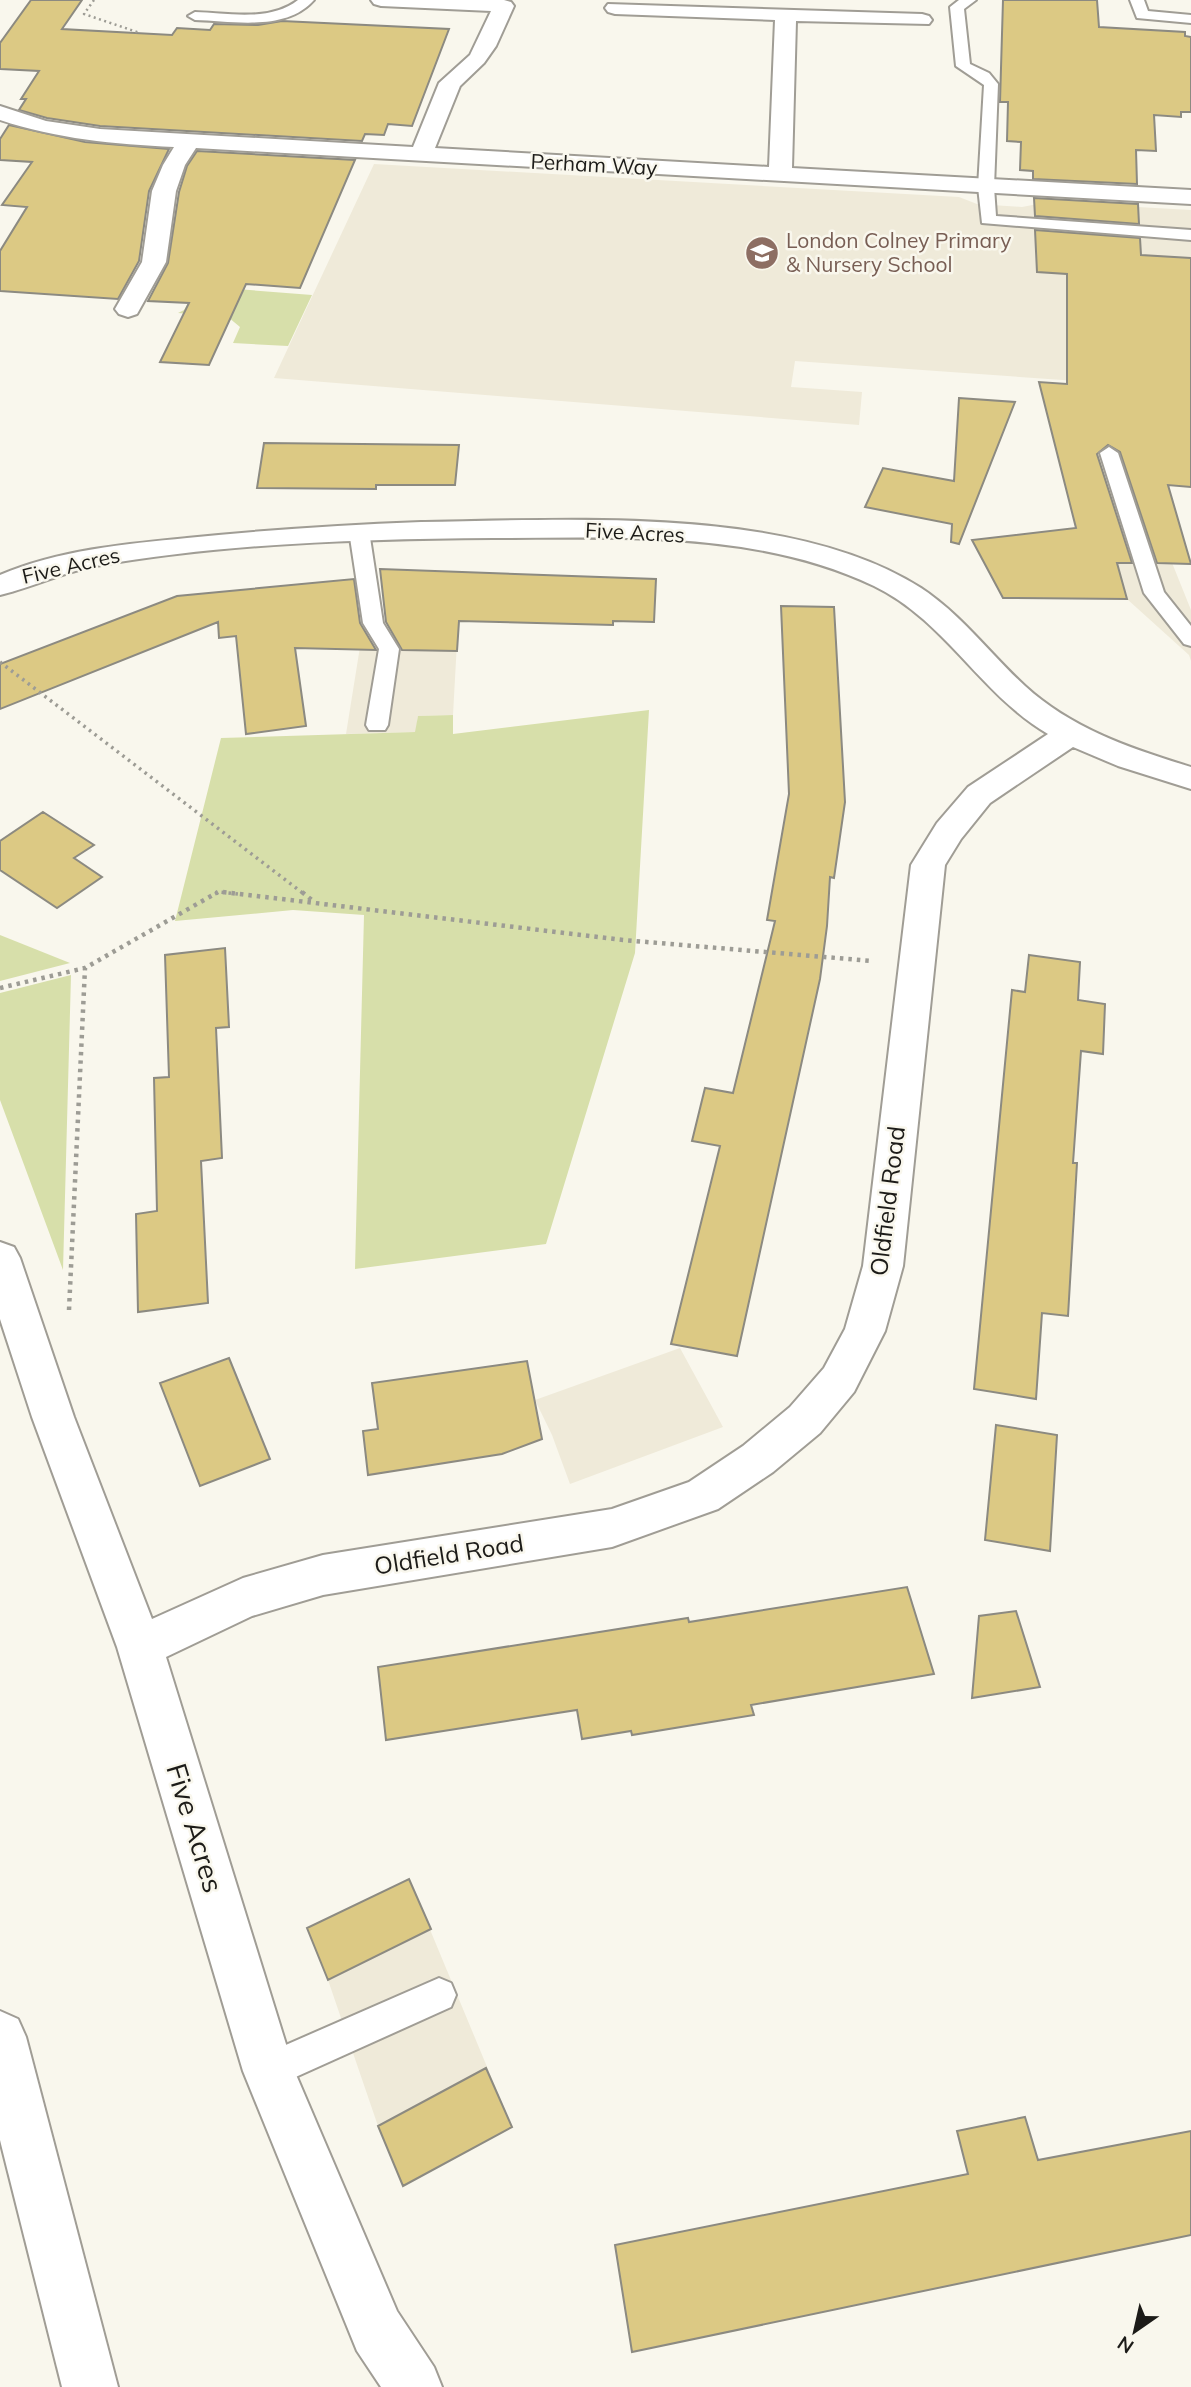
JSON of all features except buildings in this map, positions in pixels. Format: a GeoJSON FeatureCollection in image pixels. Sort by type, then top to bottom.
{"type":"FeatureCollection","features":[{"type":"Feature","properties":{"kind":"street"},"geometry":{"type":"LineString","coordinates":[[381,0],[504,6],[486,46],[477,59],[450,83],[421,155]]}},
{"type":"Feature","properties":{"kind":"street"},"geometry":{"type":"LineString","coordinates":[[615,8],[922,20]]}},
{"type":"Feature","properties":{"kind":"street"},"geometry":{"type":"LineString","coordinates":[[780,175],[786,15]]}},
{"type":"Feature","properties":{"kind":"street","name":"Perham Way"},"geometry":{"type":"LineString","coordinates":[[5,120],[73,134],[1191,197]]}},
{"type":"Feature","properties":{"kind":"street"},"geometry":{"type":"LineString","coordinates":[[128,309],[154,262],[164,191],[174,164],[189,141]]}},
{"type":"Feature","properties":{"kind":"street","name":"Five Acres"},"geometry":{"type":"LineString","coordinates":[[4,577],[143,551],[359,531],[619,530],[763,542],[814,553],[867,572],[927,603],[951,624],[1034,710],[1070,734],[1124,757],[1191,778]]}},
{"type":"Feature","properties":{"kind":"street","name":"Oldfield Road"},"geometry":{"type":"LineString","coordinates":[[139,1647],[243,1598],[323,1575],[612,1528],[703,1496],[758,1459],[805,1420],[839,1380],[865,1331],[883,1266],[928,865],[949,831],[979,795],[1070,734]]}},
{"type":"Feature","properties":{"kind":"street","name":"Five Acres"},"geometry":{"type":"LineString","coordinates":[[0,1258],[53,1417],[139,1647],[269,2071],[377,2331],[414,2387]]}},
{"type":"Feature","properties":{"kind":"street"},"geometry":{"type":"LineString","coordinates":[[0,2038],[90,2387]]}},
{"type":"Feature","properties":{"kind":"lane"},"geometry":{"type":"LineString","coordinates":[[195,16],[277,15],[292,10],[307,0]]}},
{"type":"Feature","properties":{"kind":"lane"},"geometry":{"type":"LineString","coordinates":[[969,0],[957,6],[962,66],[985,76],[991,84],[986,187],[988,220],[1191,235]]}},
{"type":"Feature","properties":{"kind":"lane"},"geometry":{"type":"LineString","coordinates":[[1137,0],[1142,15],[1191,19]]}},
{"type":"Feature","properties":{"kind":"lane"},"geometry":{"type":"LineString","coordinates":[[1109,453],[1154,593],[1191,640]]}},
{"type":"Feature","properties":{"kind":"lane"},"geometry":{"type":"LineString","coordinates":[[359,531],[373,623],[389,649],[377,725]]}},
{"type":"Feature","properties":{"kind":"lane"},"geometry":{"type":"LineString","coordinates":[[269,2071],[439,1995]]}},
{"type":"Feature","properties":{"kind":"path"},"geometry":{"type":"LineString","coordinates":[[94,0],[84,14],[140,33]]}},
{"type":"Feature","properties":{"kind":"path"},"geometry":{"type":"LineString","coordinates":[[0,662],[313,902]]}},
{"type":"Feature","properties":{"kind":"path"},"geometry":{"type":"LineString","coordinates":[[0,988],[85,968],[219,891],[623,940],[915,964]]}},
{"type":"Feature","properties":{"kind":"path"},"geometry":{"type":"LineString","coordinates":[[68,1316],[85,968]]}},
{"type":"Feature","properties":{"kind":"shaded area","name":"London Colney Primary & Nursery School"},"geometry":{"type":"Polygon","coordinates":[[[374,164],[959,197],[977,204],[1022,207],[1048,202],[1191,210],[1191,389],[795,361],[791,387],[862,392],[859,425],[274,378],[374,164]]]}},
{"type":"Feature","properties":{"kind":"shaded area"},"geometry":{"type":"Polygon","coordinates":[[[1055,440],[1133,446],[1150,508],[1191,610],[1191,661],[1189,655],[1127,599],[1093,598],[1055,440]]]}},
{"type":"Feature","properties":{"kind":"shaded area"},"geometry":{"type":"Polygon","coordinates":[[[352,553],[371,555],[383,624],[424,642],[457,642],[453,715],[418,716],[416,732],[346,734],[364,622],[352,553]]]}},
{"type":"Feature","properties":{"kind":"shaded area"},"geometry":{"type":"Polygon","coordinates":[[[680,1348],[723,1427],[570,1484],[552,1435],[535,1400],[680,1348]]]}},
{"type":"Feature","properties":{"kind":"shaded area"},"geometry":{"type":"Polygon","coordinates":[[[409,1879],[512,2127],[403,2186],[378,2126],[328,1980],[307,1928],[409,1879]]]}},
{"type":"Feature","properties":{"kind":"green space"},"geometry":{"type":"Polygon","coordinates":[[[198,286],[312,295],[288,346],[233,343],[240,327],[228,317],[178,313],[184,310],[198,286]]]}},
{"type":"Feature","properties":{"kind":"green space"},"geometry":{"type":"Polygon","coordinates":[[[649,710],[635,953],[546,1244],[355,1269],[364,915],[293,910],[175,921],[221,738],[415,732],[418,716],[453,715],[453,734],[649,710]]]}},
{"type":"Feature","properties":{"kind":"green space"},"geometry":{"type":"Polygon","coordinates":[[[0,935],[70,963],[0,981],[0,935]]]}},
{"type":"Feature","properties":{"kind":"green space"},"geometry":{"type":"Polygon","coordinates":[[[71,975],[63,1270],[0,1100],[0,993],[71,975]]]}},
{"type":"Feature","properties":{"kind":"place","name":"London Colney Primary & Nursery School"},"geometry":{"type":"Point","coordinates":[762,253]}}]}
